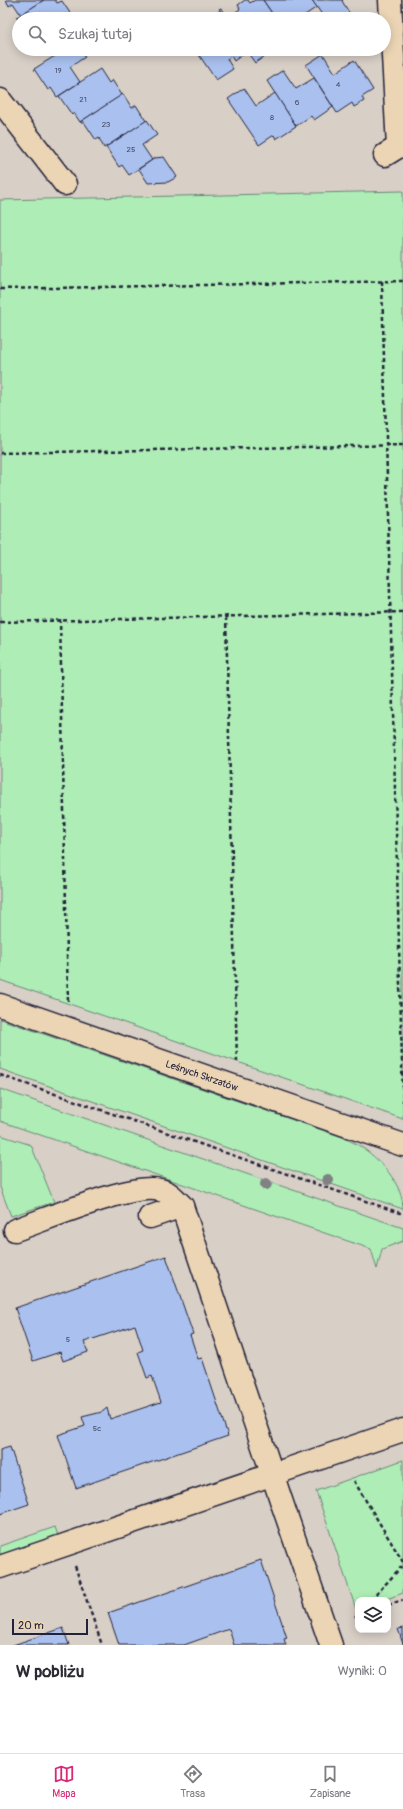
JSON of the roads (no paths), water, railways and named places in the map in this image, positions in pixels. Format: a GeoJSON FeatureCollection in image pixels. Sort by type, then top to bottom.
{"type":"FeatureCollection","features":[{"type":"Feature","properties":{"kind":"street"},"geometry":{"type":"LineString","coordinates":[[390,0],[391,12]]}},
{"type":"Feature","properties":{"kind":"street"},"geometry":{"type":"LineString","coordinates":[[385,155],[398,146],[391,18]]}},
{"type":"Feature","properties":{"kind":"street"},"geometry":{"type":"LineString","coordinates":[[0,100],[65,184]]}},
{"type":"Feature","properties":{"kind":"street","name":"Leśnych Skrzatów"},"geometry":{"type":"LineString","coordinates":[[0,1005],[403,1145]]}},
{"type":"Feature","properties":{"kind":"street"},"geometry":{"type":"LineString","coordinates":[[16,1230],[117,1194],[139,1189],[159,1189],[171,1194],[182,1206],[331,1645]]}},
{"type":"Feature","properties":{"kind":"street"},"geometry":{"type":"LineString","coordinates":[[150,1217],[182,1206]]}},
{"type":"Feature","properties":{"kind":"street"},"geometry":{"type":"LineString","coordinates":[[0,1567],[403,1430]]}}]}
